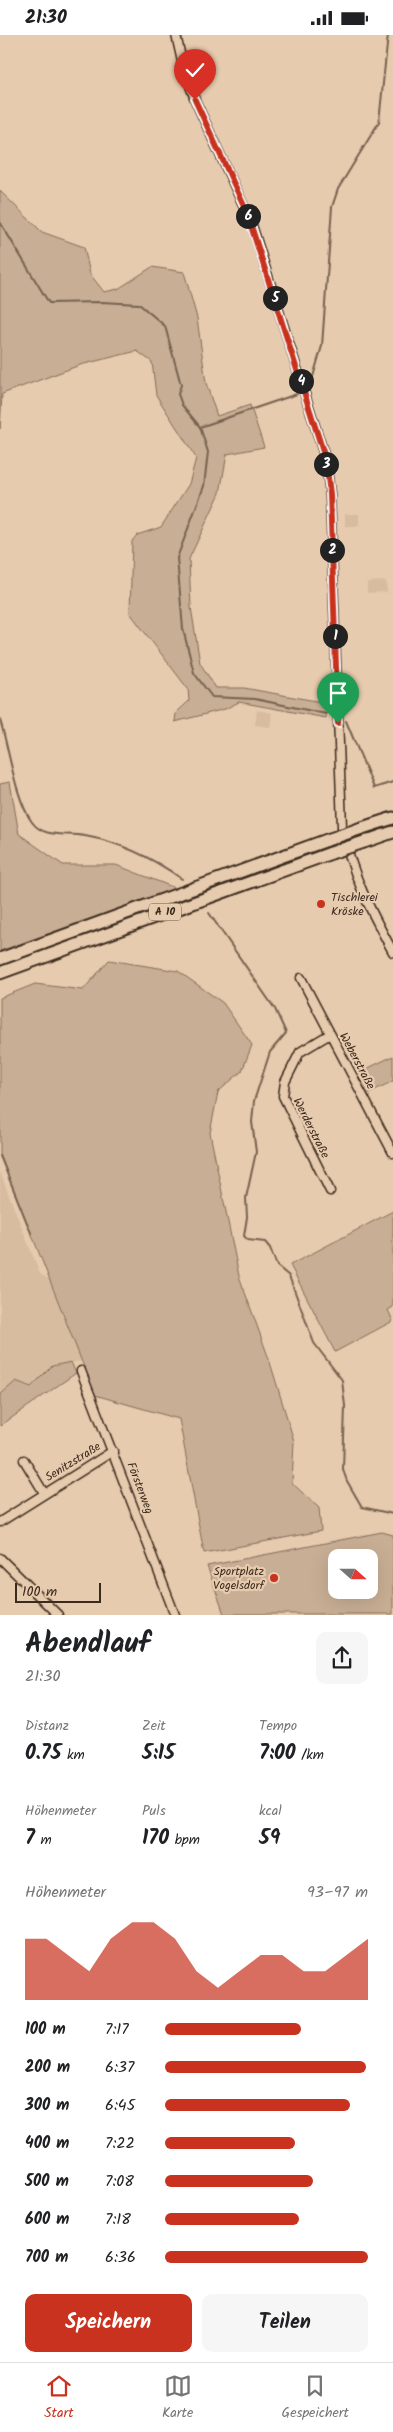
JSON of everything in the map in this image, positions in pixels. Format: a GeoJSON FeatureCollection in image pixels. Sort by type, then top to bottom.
{"type":"FeatureCollection","features":[{"type":"Feature","properties":{"kind":"highway","name":"A 10"},"geometry":{"type":"LineString","coordinates":[[0,959],[327,840],[393,818]]}},
{"type":"Feature","properties":{"kind":"highway","name":"A 10"},"geometry":{"type":"LineString","coordinates":[[0,973],[331,853],[393,833]]}},
{"type":"Feature","properties":{"kind":"street"},"geometry":{"type":"LineString","coordinates":[[176,35],[182,66],[195,100],[238,190],[250,222],[326,461],[330,494],[342,827],[348,854],[359,886],[393,952]]}},
{"type":"Feature","properties":{"kind":"street","name":"Weberstraße"},"geometry":{"type":"LineString","coordinates":[[301,978],[393,1153]]}},
{"type":"Feature","properties":{"kind":"street","name":"Werderstraße"},"geometry":{"type":"LineString","coordinates":[[330,1034],[300,1052],[285,1082],[283,1096],[330,1191]]}},
{"type":"Feature","properties":{"kind":"street","name":"Försterweg"},"geometry":{"type":"LineString","coordinates":[[81,1371],[175,1615]]}},
{"type":"Feature","properties":{"kind":"street","name":"Senitzstraße"},"geometry":{"type":"LineString","coordinates":[[0,1522],[113,1451]]}},
{"type":"Feature","properties":{"kind":"street","name":"Senitzstraße"},"geometry":{"type":"LineString","coordinates":[[24,1461],[44,1493]]}},
{"type":"Feature","properties":{"kind":"street"},"geometry":{"type":"LineString","coordinates":[[0,1558],[58,1615]]}},
{"type":"Feature","properties":{"kind":"shaded area"},"geometry":{"type":"Polygon","coordinates":[[[0,191],[42,232],[84,247],[90,274],[104,292],[118,289],[152,267],[184,272],[197,318],[206,383],[217,416],[250,405],[264,447],[227,454],[220,493],[189,559],[191,607],[200,663],[216,688],[244,688],[327,703],[326,718],[239,702],[225,709],[175,722],[176,713],[189,701],[188,689],[130,613],[132,541],[137,535],[161,527],[189,484],[196,458],[156,395],[152,362],[137,351],[80,365],[2,394],[0,429],[0,191]]]}},
{"type":"Feature","properties":{"kind":"shaded area"},"geometry":{"type":"Polygon","coordinates":[[[345,514],[359,514],[359,526],[345,526],[345,514]]]}},
{"type":"Feature","properties":{"kind":"shaded area"},"geometry":{"type":"Polygon","coordinates":[[[386,581],[387,592],[367,593],[367,582],[386,581]]]}},
{"type":"Feature","properties":{"kind":"shaded area"},"geometry":{"type":"Polygon","coordinates":[[[257,710],[272,713],[270,727],[255,725],[257,710]]]}},
{"type":"Feature","properties":{"kind":"shaded area"},"geometry":{"type":"Polygon","coordinates":[[[10,782],[19,834],[63,865],[116,865],[175,888],[0,951],[0,784],[10,782]]]}},
{"type":"Feature","properties":{"kind":"shaded area"},"geometry":{"type":"Polygon","coordinates":[[[109,960],[178,971],[223,1003],[252,1045],[242,1071],[218,1092],[210,1133],[239,1276],[269,1359],[294,1441],[292,1483],[319,1508],[321,1531],[204,1553],[179,1419],[95,1395],[0,1154],[0,998],[35,984],[83,990],[109,960]]]}},
{"type":"Feature","properties":{"kind":"shaded area"},"geometry":{"type":"Polygon","coordinates":[[[393,1056],[393,1081],[367,1094],[356,1074],[393,1056]]]}},
{"type":"Feature","properties":{"kind":"shaded area"},"geometry":{"type":"Polygon","coordinates":[[[0,1172],[40,1274],[49,1279],[83,1361],[52,1366],[31,1387],[16,1382],[0,1395],[0,1172]]]}},
{"type":"Feature","properties":{"kind":"shaded area"},"geometry":{"type":"Polygon","coordinates":[[[393,1211],[393,1307],[388,1310],[393,1321],[335,1352],[290,1265],[393,1211]]]}},
{"type":"Feature","properties":{"kind":"shaded area"},"geometry":{"type":"Polygon","coordinates":[[[71,1362],[76,1373],[0,1426],[0,1395],[16,1381],[31,1387],[52,1366],[71,1362]]]}},
{"type":"Feature","properties":{"kind":"shaded area","name":"Sportplatz Vogelsdorf"},"geometry":{"type":"Polygon","coordinates":[[[382,1532],[393,1535],[393,1614],[224,1614],[207,1566],[382,1532]]]}},
{"type":"Feature","properties":{"kind":"waterway"},"geometry":{"type":"LineString","coordinates":[[310,387],[322,346],[332,207],[338,189],[379,122],[388,35]]}},
{"type":"Feature","properties":{"kind":"waterway"},"geometry":{"type":"LineString","coordinates":[[0,222],[49,303],[102,302],[139,304],[165,326],[181,385],[178,394],[182,405],[200,427],[208,452],[204,486],[177,558],[183,629],[194,673],[212,697],[255,699],[326,714]]}},
{"type":"Feature","properties":{"kind":"waterway"},"geometry":{"type":"LineString","coordinates":[[200,427],[297,394]]}},
{"type":"Feature","properties":{"kind":"waterway"},"geometry":{"type":"LineString","coordinates":[[0,720],[21,800],[26,812],[37,827],[49,833],[85,836],[111,842],[148,858],[182,879]]}},
{"type":"Feature","properties":{"kind":"waterway"},"geometry":{"type":"LineString","coordinates":[[346,721],[374,788],[393,782]]}},
{"type":"Feature","properties":{"kind":"waterway"},"geometry":{"type":"LineString","coordinates":[[209,913],[275,1009],[286,1033],[270,1052],[254,1101],[252,1122],[256,1152],[246,1198],[247,1217],[244,1236],[248,1240],[265,1242],[270,1248],[277,1266],[289,1276],[314,1343],[342,1380],[345,1406],[343,1470],[347,1481],[362,1507],[393,1514]]}},
{"type":"Feature","properties":{"kind":"waterway"},"geometry":{"type":"LineString","coordinates":[[0,1156],[31,1233]]}},
{"type":"Feature","properties":{"kind":"place","name":"Tischlerei Kröske"},"geometry":{"type":"Point","coordinates":[321,904]}},
{"type":"Feature","properties":{"kind":"place","name":"Sportplatz Vogelsdorf"},"geometry":{"type":"Point","coordinates":[274,1578]}},
{"type":"Feature","properties":{"kind":"route"},"geometry":{"type":"LineString","coordinates":[[195,100],[246,210],[326,461],[330,494],[338,723]]}}]}
